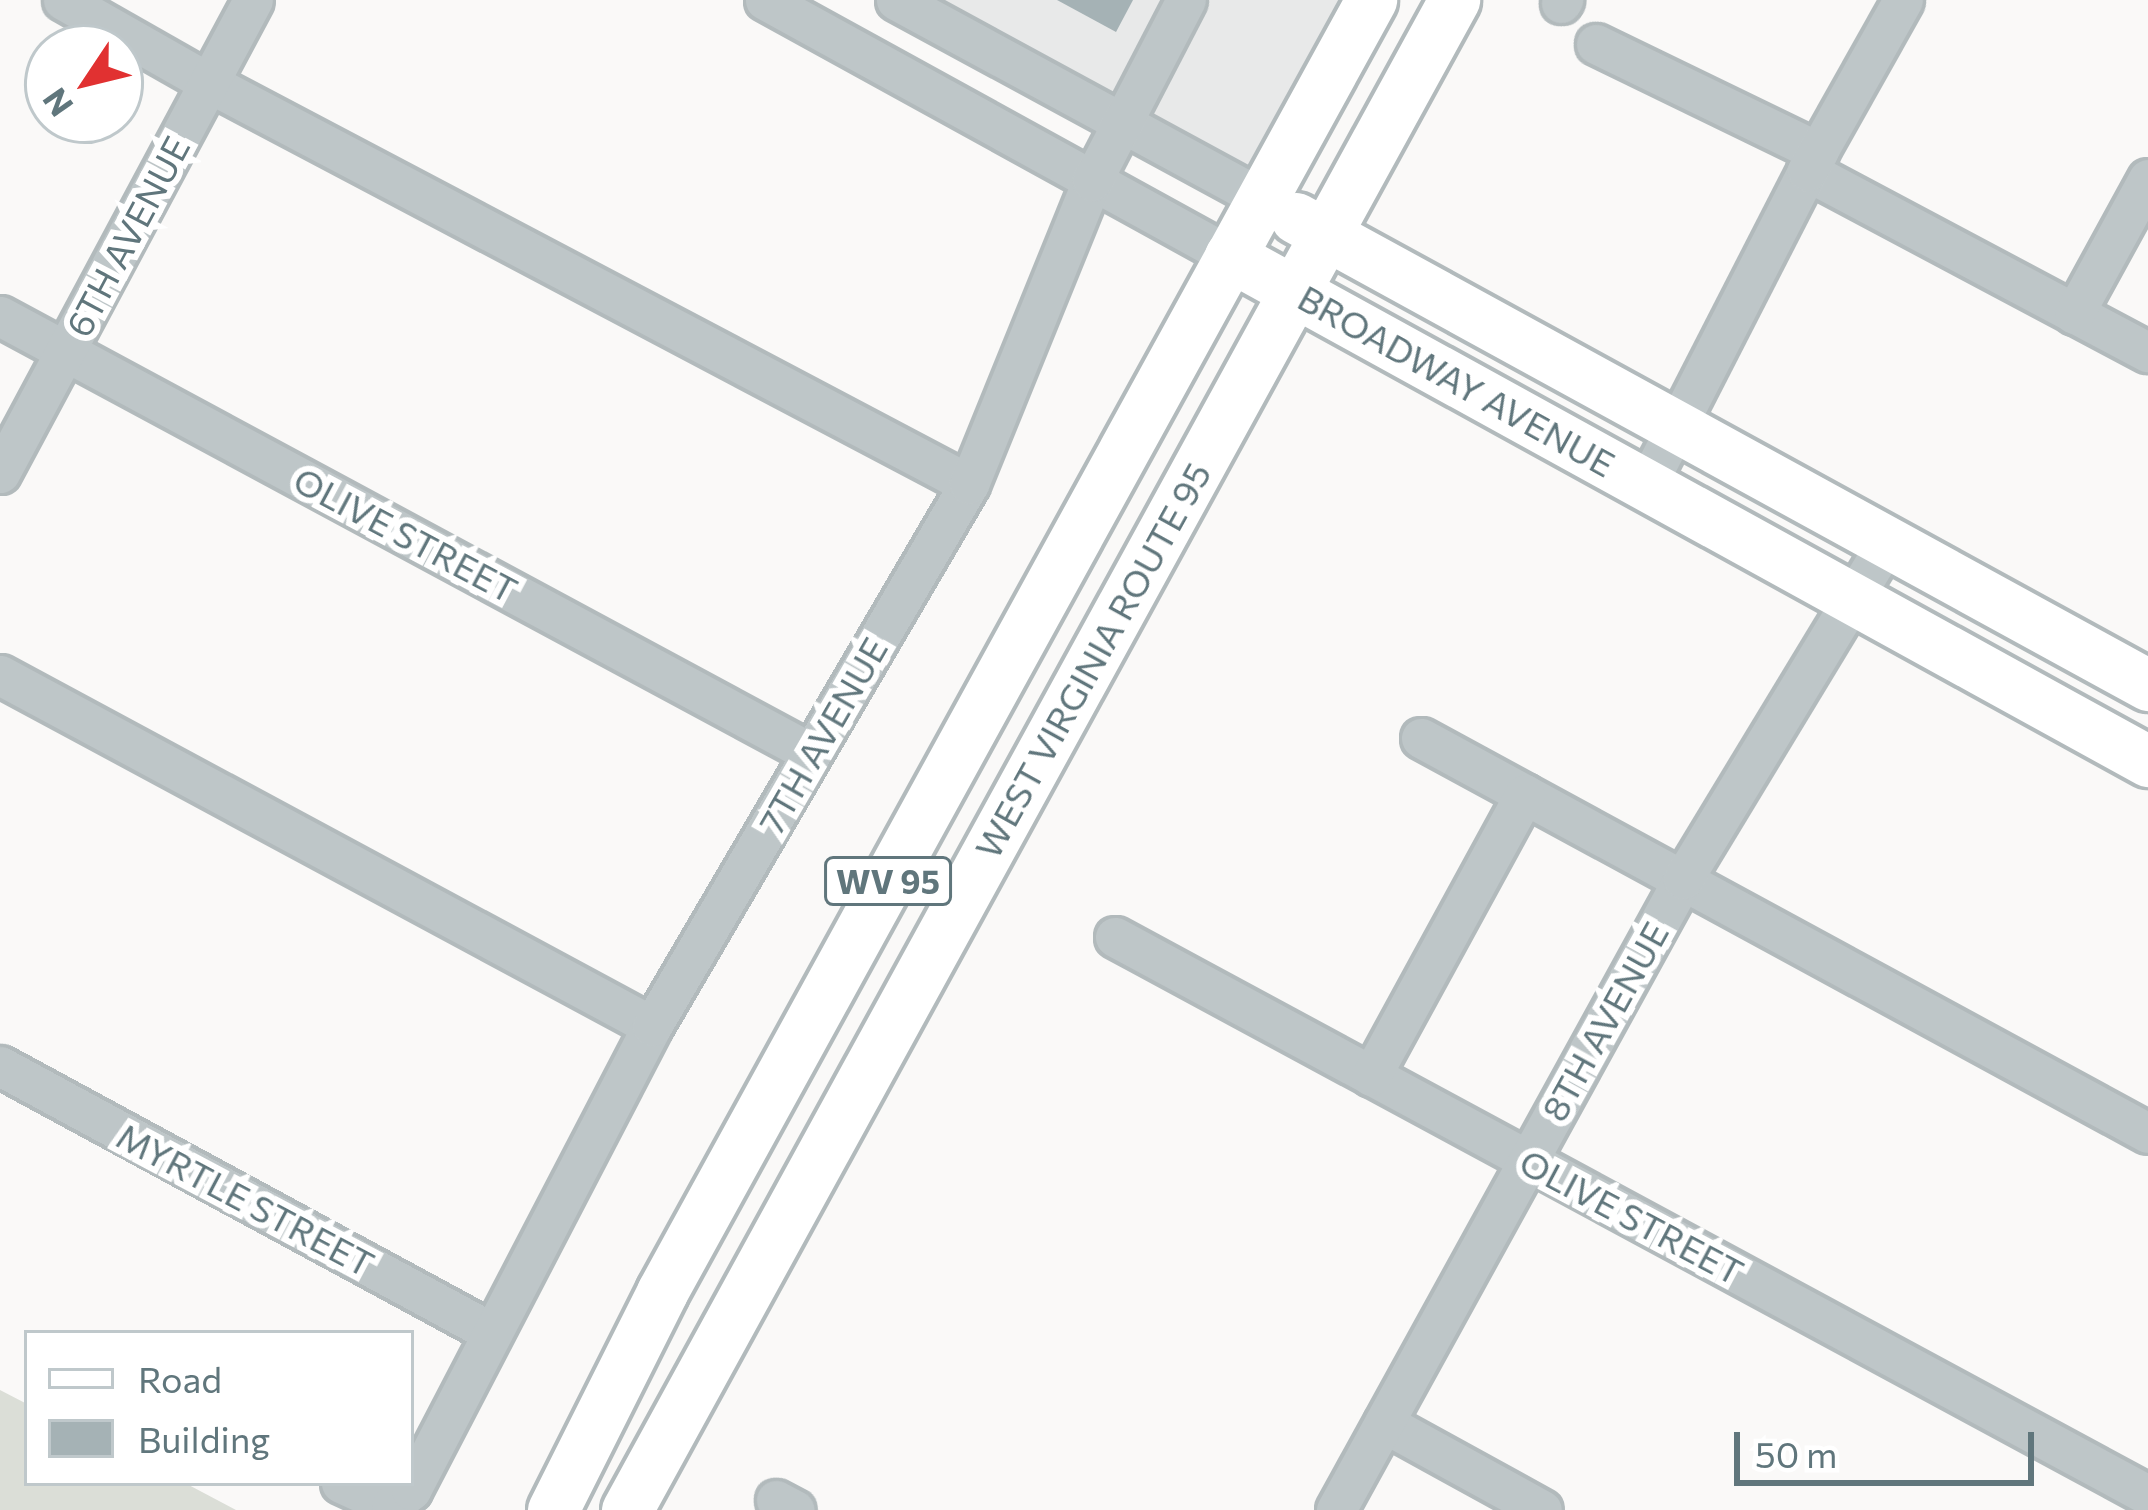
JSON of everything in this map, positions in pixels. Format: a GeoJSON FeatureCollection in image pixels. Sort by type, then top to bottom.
{"type":"FeatureCollection","features":[{"type":"Feature","properties":{"kind":"main road","name":"WEST VIRGINIA ROUTE 95"},"geometry":{"type":"LineString","coordinates":[[553,1510],[662,1292],[1371,0]]}},
{"type":"Feature","properties":{"kind":"main road","name":"WEST VIRGINIA ROUTE 95"},"geometry":{"type":"LineString","coordinates":[[627,1510],[1454,0]]}},
{"type":"Feature","properties":{"kind":"main road","name":"BROADWAY AVENUE"},"geometry":{"type":"LineString","coordinates":[[1262,199],[2148,685]]}},
{"type":"Feature","properties":{"kind":"main road","name":"BROADWAY AVENUE"},"geometry":{"type":"LineString","coordinates":[[1230,256],[2148,761]]}},
{"type":"Feature","properties":{"kind":"street"},"geometry":{"type":"LineString","coordinates":[[63,0],[209,83],[969,484]]}},
{"type":"Feature","properties":{"kind":"street","name":"6TH AVENUE"},"geometry":{"type":"LineString","coordinates":[[0,472],[253,0]]}},
{"type":"Feature","properties":{"kind":"street","name":"BROADWAY AVENUE"},"geometry":{"type":"LineString","coordinates":[[765,0],[1230,256]]}},
{"type":"Feature","properties":{"kind":"street","name":"BROADWAY AVENUE"},"geometry":{"type":"LineString","coordinates":[[896,0],[1262,199]]}},
{"type":"Feature","properties":{"kind":"street","name":"7TH AVENUE"},"geometry":{"type":"LineString","coordinates":[[414,1484],[652,1026],[969,484],[1092,181],[1186,0]]}},
{"type":"Feature","properties":{"kind":"street"},"geometry":{"type":"LineString","coordinates":[[1647,484],[1813,161],[1903,0]]}},
{"type":"Feature","properties":{"kind":"street"},"geometry":{"type":"LineString","coordinates":[[1596,44],[2148,352]]}},
{"type":"Feature","properties":{"kind":"street"},"geometry":{"type":"LineString","coordinates":[[2074,314],[2148,179]]}},
{"type":"Feature","properties":{"kind":"street","name":"OLIVE STREET"},"geometry":{"type":"LineString","coordinates":[[0,316],[811,753]]}},
{"type":"Feature","properties":{"kind":"street","name":"8TH AVENUE"},"geometry":{"type":"LineString","coordinates":[[1336,1510],[1683,879],[1888,542]]}},
{"type":"Feature","properties":{"kind":"street"},"geometry":{"type":"LineString","coordinates":[[0,675],[652,1026]]}},
{"type":"Feature","properties":{"kind":"street"},"geometry":{"type":"LineString","coordinates":[[1421,738],[2148,1133]]}},
{"type":"Feature","properties":{"kind":"street"},"geometry":{"type":"LineString","coordinates":[[1371,1076],[1525,794]]}},
{"type":"Feature","properties":{"kind":"street","name":"OLIVE STREET"},"geometry":{"type":"LineString","coordinates":[[1115,937],[2148,1495]]}},
{"type":"Feature","properties":{"kind":"street","name":"MYRTLE STREET"},"geometry":{"type":"LineString","coordinates":[[0,1066],[491,1332]]}},
{"type":"Feature","properties":{"kind":"street"},"geometry":{"type":"LineString","coordinates":[[1384,1424],[1542,1510]]}},
{"type":"Feature","properties":{"kind":"street","name":"7TH AVENUE"},"geometry":{"type":"LineString","coordinates":[[348,1486],[391,1505],[413,1486]]}},
{"type":"Feature","properties":{"kind":"shaded area"},"geometry":{"type":"Polygon","coordinates":[[[910,0],[1358,0],[1255,190],[910,0]]]}},
{"type":"Feature","properties":{"kind":"shaded area"},"geometry":{"type":"Polygon","coordinates":[[[0,1390],[24,1402],[24,1486],[191,1486],[236,1510],[0,1510],[0,1390]]]}},
{"type":"Feature","properties":{"kind":"building"},"geometry":{"type":"Polygon","coordinates":[[[1057,0],[1133,0],[1116,32],[1057,0]]]}}]}
